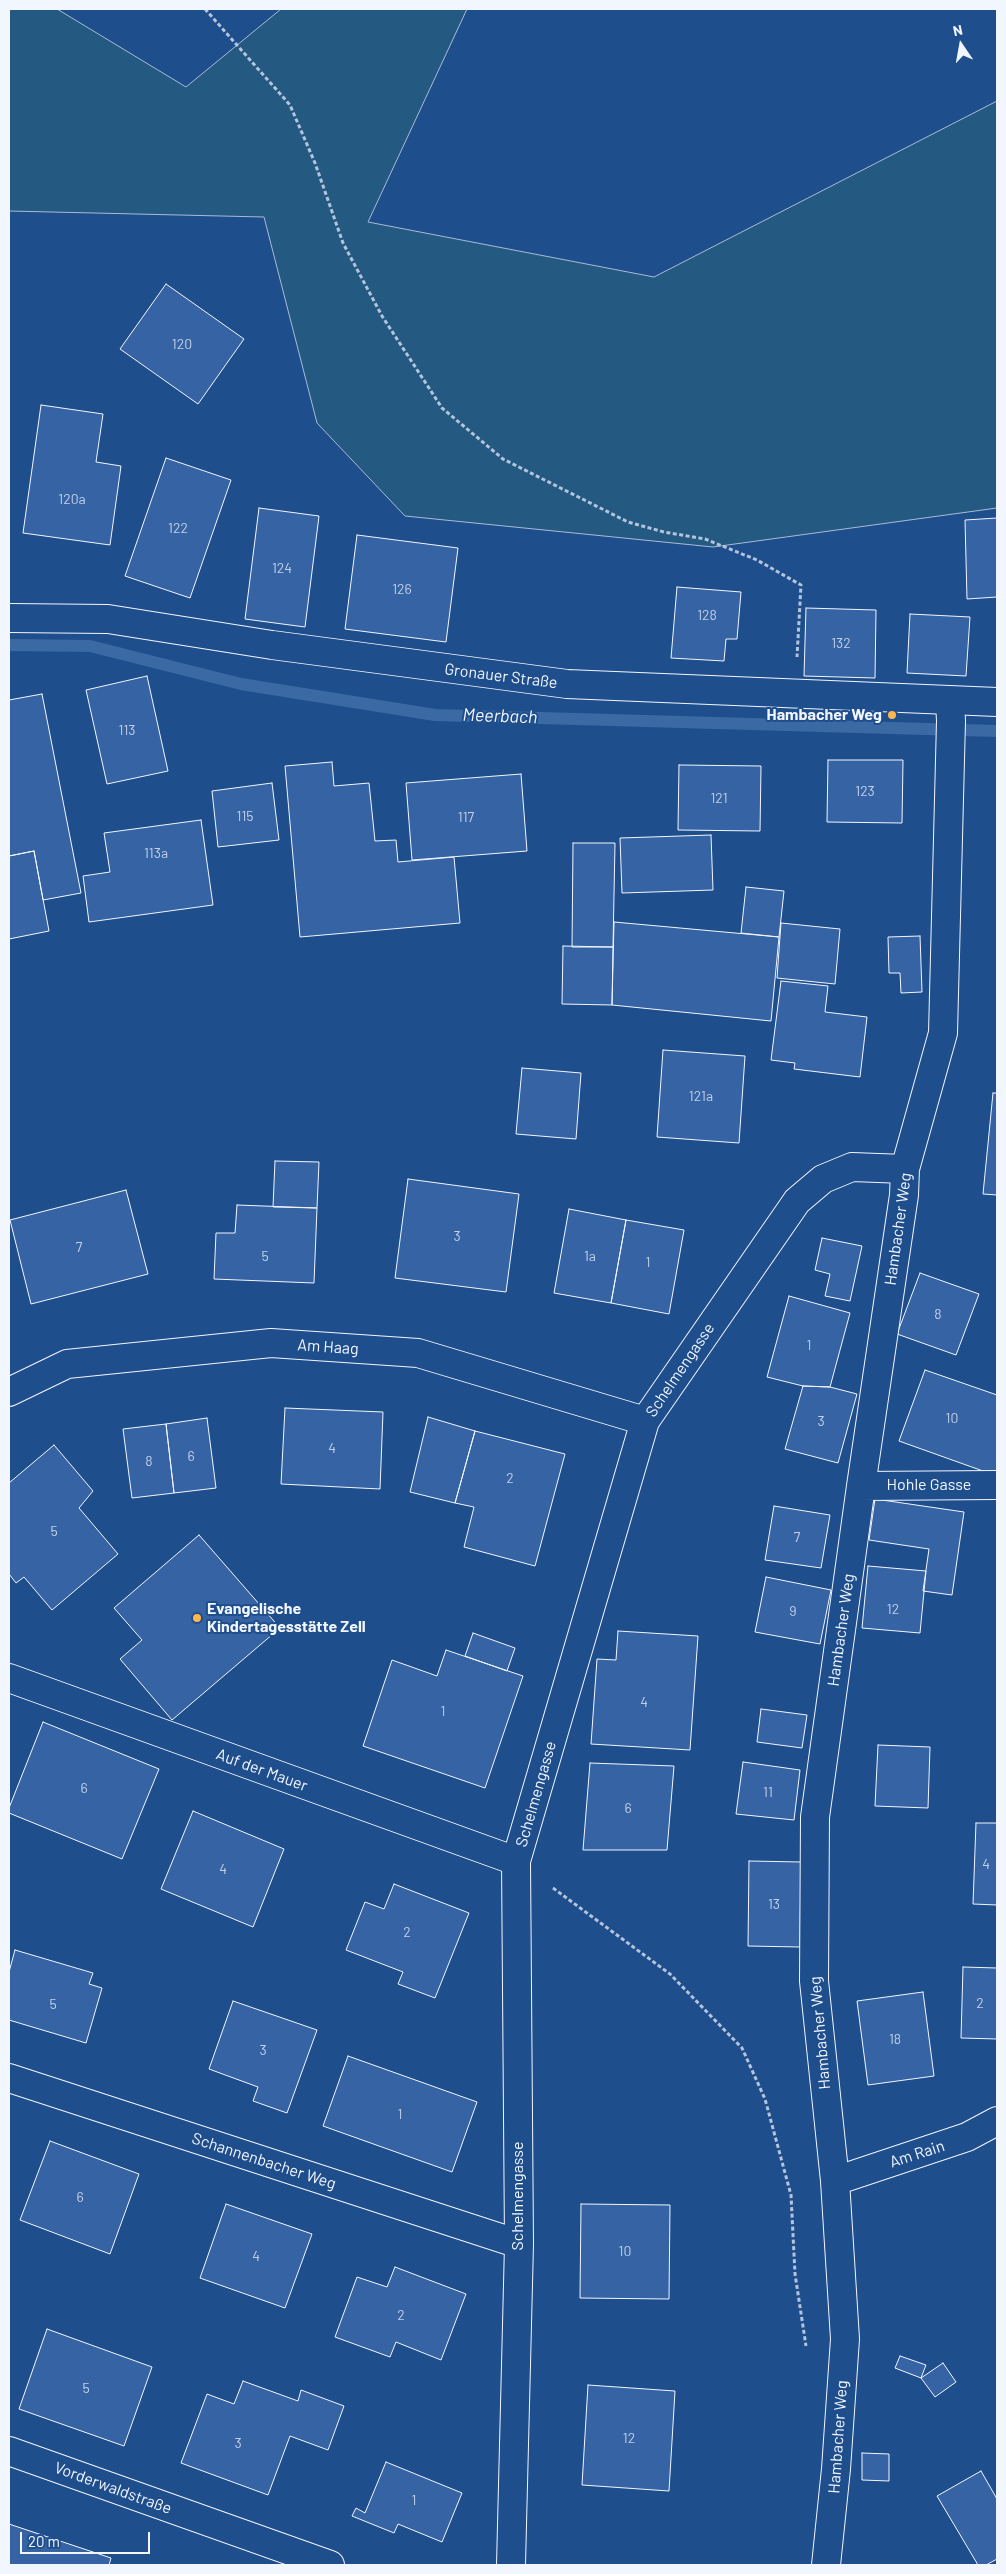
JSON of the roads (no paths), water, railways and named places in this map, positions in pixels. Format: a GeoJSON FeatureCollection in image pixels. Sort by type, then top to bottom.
{"type":"FeatureCollection","features":[{"type":"Feature","properties":{"kind":"street","name":"Gronauer Straße"},"geometry":{"type":"LineString","coordinates":[[9,618],[108,619],[272,646],[567,684],[796,692],[950,711],[997,702]]}},
{"type":"Feature","properties":{"kind":"street","name":"Hambacher Weg"},"geometry":{"type":"LineString","coordinates":[[826,2565],[836,2469],[845,2338],[835,2181],[814,1981],[815,1817],[860,1486],[903,1204],[906,1169],[943,1033],[950,711]]}},
{"type":"Feature","properties":{"kind":"street","name":"Schelmengasse"},"geometry":{"type":"LineString","coordinates":[[511,2565],[519,2244],[516,1861],[645,1421],[797,1201],[823,1180],[852,1168],[906,1169]]}},
{"type":"Feature","properties":{"kind":"street","name":"Am Haag"},"geometry":{"type":"LineString","coordinates":[[9,1392],[67,1364],[271,1343],[418,1353],[645,1421]]}},
{"type":"Feature","properties":{"kind":"street","name":"Hohle Gasse"},"geometry":{"type":"LineString","coordinates":[[860,1486],[997,1485]]}},
{"type":"Feature","properties":{"kind":"street","name":"Auf der Mauer"},"geometry":{"type":"LineString","coordinates":[[9,1678],[516,1861]]}},
{"type":"Feature","properties":{"kind":"street","name":"Schannenbacher Weg"},"geometry":{"type":"LineString","coordinates":[[9,2078],[519,2244]]}},
{"type":"Feature","properties":{"kind":"street","name":"Am Rain"},"geometry":{"type":"LineString","coordinates":[[835,2181],[967,2138],[997,2121]]}},
{"type":"Feature","properties":{"kind":"street","name":"Vorderwaldstraße"},"geometry":{"type":"LineString","coordinates":[[9,2451],[330,2565]]}},
{"type":"Feature","properties":{"kind":"waterway","name":"Meerbach"},"geometry":{"type":"LineString","coordinates":[[9,645],[90,646],[241,684],[435,715],[997,731]]}},
{"type":"Feature","properties":{"kind":"place","name":"Hambacher Weg"},"geometry":{"type":"Point","coordinates":[892,715]}},
{"type":"Feature","properties":{"kind":"place","name":"Evangelische Kindertagesstätte Zell"},"geometry":{"type":"Point","coordinates":[197,1618]}}]}
